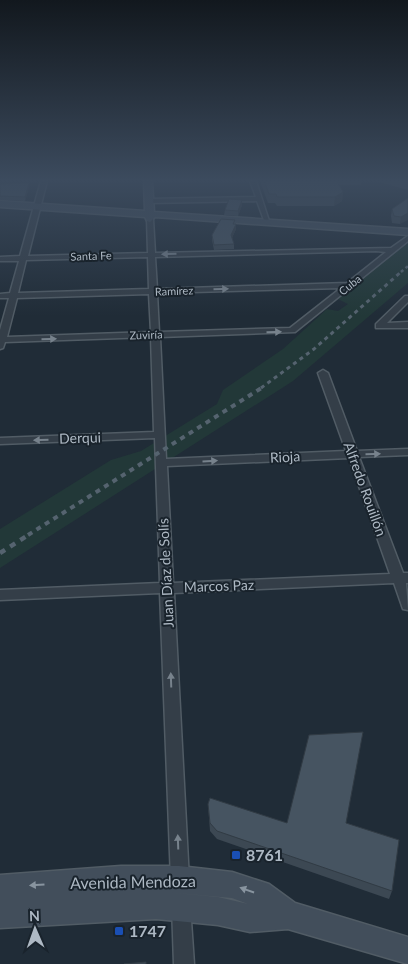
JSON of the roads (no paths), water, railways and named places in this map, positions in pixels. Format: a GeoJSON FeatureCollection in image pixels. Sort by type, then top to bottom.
{"type":"FeatureCollection","features":[{"type":"Feature","properties":{"kind":"main road"},"geometry":{"type":"LineString","coordinates":[[266,226],[408,237]]}},
{"type":"Feature","properties":{"kind":"main road"},"geometry":{"type":"LineString","coordinates":[[324,226],[408,232]]}},
{"type":"Feature","properties":{"kind":"main road","name":"Avenida Mendoza"},"geometry":{"type":"LineString","coordinates":[[0,888],[121,879],[180,879],[232,884],[259,894],[288,915],[408,951]]}},
{"type":"Feature","properties":{"kind":"main road","name":"Avenida Mendoza"},"geometry":{"type":"LineString","coordinates":[[0,914],[104,906],[156,905],[218,911],[250,918],[288,915]]}},
{"type":"Feature","properties":{"kind":"street"},"geometry":{"type":"LineString","coordinates":[[0,342],[31,226]]}},
{"type":"Feature","properties":{"kind":"street","name":"Juan Díaz de Solís"},"geometry":{"type":"LineString","coordinates":[[150,226],[155,291],[184,964]]}},
{"type":"Feature","properties":{"kind":"street","name":"Cuba"},"geometry":{"type":"LineString","coordinates":[[292,330],[408,237]]}},
{"type":"Feature","properties":{"kind":"street","name":"Santa Fe"},"geometry":{"type":"LineString","coordinates":[[0,259],[392,250]]}},
{"type":"Feature","properties":{"kind":"street","name":"Ramírez"},"geometry":{"type":"LineString","coordinates":[[0,296],[349,285]]}},
{"type":"Feature","properties":{"kind":"street"},"geometry":{"type":"LineString","coordinates":[[408,298],[379,326],[408,325]]}},
{"type":"Feature","properties":{"kind":"street","name":"Zuviría"},"geometry":{"type":"LineString","coordinates":[[0,342],[292,330]]}},
{"type":"Feature","properties":{"kind":"street","name":"Alfredo Rouillón"},"geometry":{"type":"LineString","coordinates":[[324,373],[352,454],[403,579],[408,605]]}},
{"type":"Feature","properties":{"kind":"street","name":"Derqui"},"geometry":{"type":"LineString","coordinates":[[0,442],[160,435]]}},
{"type":"Feature","properties":{"kind":"street","name":"Rioja"},"geometry":{"type":"LineString","coordinates":[[162,463],[408,452]]}},
{"type":"Feature","properties":{"kind":"street","name":"Marcos Paz"},"geometry":{"type":"LineString","coordinates":[[0,595],[403,579]]}},
{"type":"Feature","properties":{"kind":"railway"},"geometry":{"type":"LineString","coordinates":[[401,272],[408,266]]}},
{"type":"Feature","properties":{"kind":"railway"},"geometry":{"type":"LineString","coordinates":[[261,388],[314,349],[402,271]]}},
{"type":"Feature","properties":{"kind":"railway"},"geometry":{"type":"LineString","coordinates":[[28,535],[263,387]]}},
{"type":"Feature","properties":{"kind":"railway"},"geometry":{"type":"LineString","coordinates":[[0,553],[30,534]]}},
{"type":"Feature","properties":{"kind":"place","name":"8761"},"geometry":{"type":"Point","coordinates":[236,855]}},
{"type":"Feature","properties":{"kind":"place","name":"1747"},"geometry":{"type":"Point","coordinates":[119,931]}}]}
